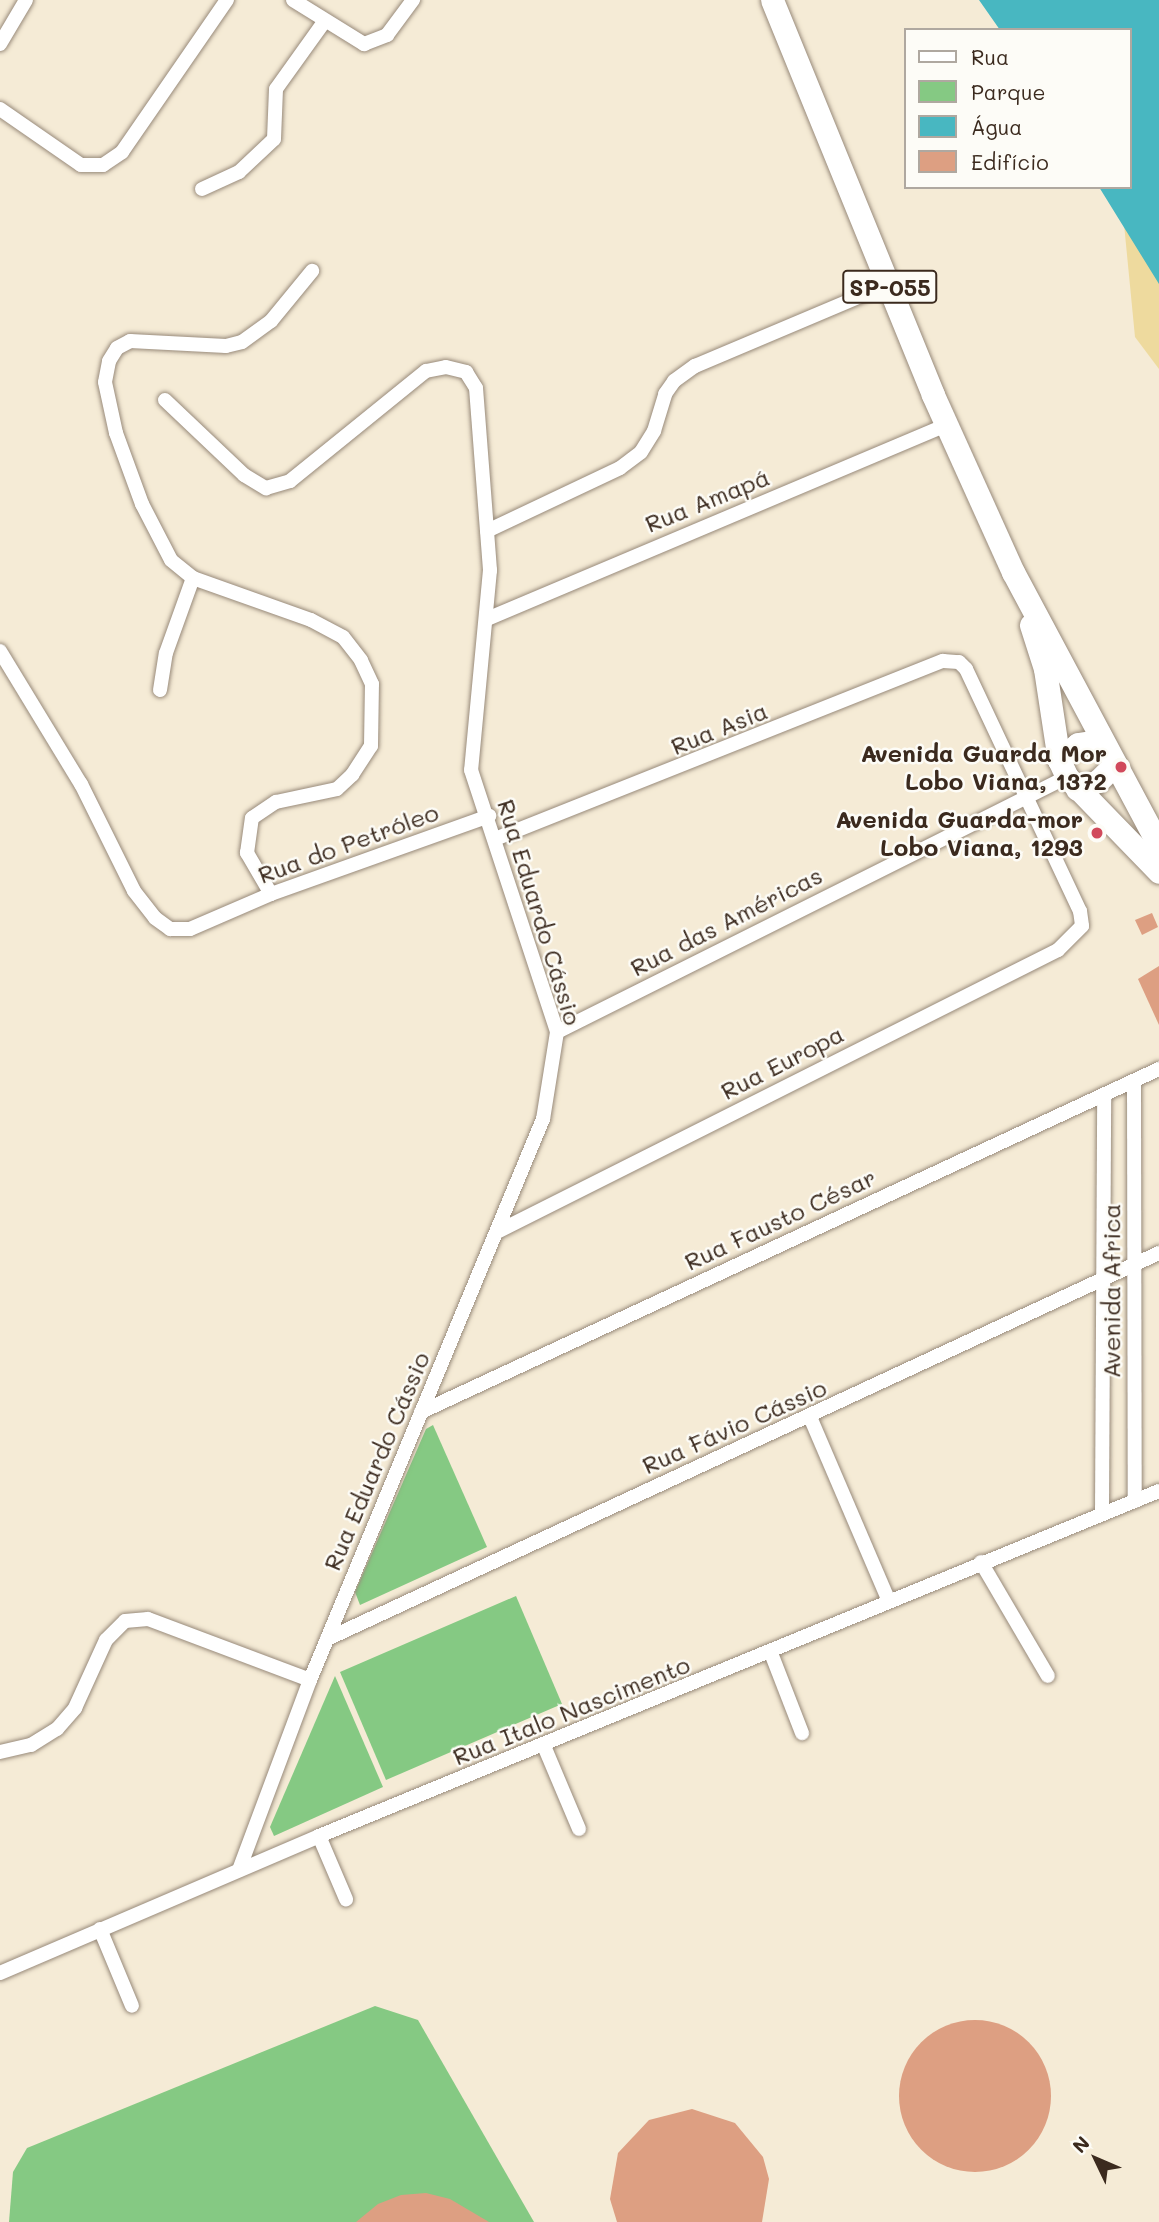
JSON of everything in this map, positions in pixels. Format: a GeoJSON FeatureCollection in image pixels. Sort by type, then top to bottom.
{"type":"FeatureCollection","features":[{"type":"Feature","properties":{"kind":"main road","name":"SP-055"},"geometry":{"type":"LineString","coordinates":[[772,0],[947,425],[1013,572],[1159,846]]}},
{"type":"Feature","properties":{"kind":"main road","name":"SP-055"},"geometry":{"type":"LineString","coordinates":[[1013,572],[1045,669],[1068,775]]}},
{"type":"Feature","properties":{"kind":"main road"},"geometry":{"type":"LineString","coordinates":[[1068,775],[1078,744],[1102,740]]}},
{"type":"Feature","properties":{"kind":"main road"},"geometry":{"type":"LineString","coordinates":[[1068,775],[1098,781],[1115,764]]}},
{"type":"Feature","properties":{"kind":"main road"},"geometry":{"type":"LineString","coordinates":[[1068,775],[1159,872]]}},
{"type":"Feature","properties":{"kind":"street"},"geometry":{"type":"LineString","coordinates":[[0,44],[26,0]]}},
{"type":"Feature","properties":{"kind":"street"},"geometry":{"type":"LineString","coordinates":[[0,109],[81,165],[103,165],[122,152],[227,0]]}},
{"type":"Feature","properties":{"kind":"street"},"geometry":{"type":"LineString","coordinates":[[293,0],[324,22],[364,44],[378,41],[413,0]]}},
{"type":"Feature","properties":{"kind":"street"},"geometry":{"type":"LineString","coordinates":[[202,189],[239,172],[274,139],[276,89],[324,22]]}},
{"type":"Feature","properties":{"kind":"street"},"geometry":{"type":"LineString","coordinates":[[271,894],[247,853],[251,818],[276,802],[302,800],[337,789],[352,775],[371,746],[372,684],[361,660],[343,637],[311,620],[193,578],[171,560],[142,504],[116,433],[105,382],[109,361],[117,348],[130,341],[226,346],[242,342],[271,321],[312,271]]}},
{"type":"Feature","properties":{"kind":"street"},"geometry":{"type":"LineString","coordinates":[[487,531],[620,468],[640,452],[654,431],[664,394],[674,381],[695,366],[889,284]]}},
{"type":"Feature","properties":{"kind":"street","name":"Rua Eduardo Cássio"},"geometry":{"type":"LineString","coordinates":[[165,400],[244,475],[266,488],[290,481],[426,371],[446,367],[466,372],[477,388],[487,531],[486,619],[471,770],[489,816],[557,1032],[543,1119],[310,1680],[239,1870]]}},
{"type":"Feature","properties":{"kind":"street","name":"Rua Amapá"},"geometry":{"type":"LineString","coordinates":[[486,619],[947,425]]}},
{"type":"Feature","properties":{"kind":"street"},"geometry":{"type":"LineString","coordinates":[[160,690],[166,653],[193,578]]}},
{"type":"Feature","properties":{"kind":"street","name":"Rua do Petróleo"},"geometry":{"type":"LineString","coordinates":[[0,651],[81,784],[134,891],[155,918],[170,929],[190,929],[271,894],[489,816]]}},
{"type":"Feature","properties":{"kind":"street","name":"Rua Asia"},"geometry":{"type":"LineString","coordinates":[[495,839],[943,661],[959,662],[967,669],[1027,800]]}},
{"type":"Feature","properties":{"kind":"street","name":"Rua das Américas"},"geometry":{"type":"LineString","coordinates":[[557,1032],[757,929],[1027,800],[1068,775]]}},
{"type":"Feature","properties":{"kind":"street","name":"Rua Europa"},"geometry":{"type":"LineString","coordinates":[[497,1232],[1058,950],[1083,926],[1080,912],[1027,800]]}},
{"type":"Feature","properties":{"kind":"street","name":"Rua Fausto César"},"geometry":{"type":"LineString","coordinates":[[421,1412],[1159,1069]]}},
{"type":"Feature","properties":{"kind":"street","name":"Avenida Africa"},"geometry":{"type":"LineString","coordinates":[[1134,1082],[1135,1501]]}},
{"type":"Feature","properties":{"kind":"street","name":"Avenida Africa"},"geometry":{"type":"LineString","coordinates":[[1102,1514],[1104,1095]]}},
{"type":"Feature","properties":{"kind":"street","name":"Rua Fávio Cássio"},"geometry":{"type":"LineString","coordinates":[[327,1639],[508,1552],[810,1417],[1159,1254]]}},
{"type":"Feature","properties":{"kind":"street"},"geometry":{"type":"LineString","coordinates":[[810,1417],[889,1601]]}},
{"type":"Feature","properties":{"kind":"street","name":"Rua Italo Nascimento"},"geometry":{"type":"LineString","coordinates":[[0,1973],[319,1836],[771,1653],[981,1562],[1159,1491]]}},
{"type":"Feature","properties":{"kind":"street"},"geometry":{"type":"LineString","coordinates":[[981,1562],[1048,1676]]}},
{"type":"Feature","properties":{"kind":"street"},"geometry":{"type":"LineString","coordinates":[[0,1752],[31,1745],[57,1729],[75,1708],[106,1640],[125,1621],[148,1619],[310,1680]]}},
{"type":"Feature","properties":{"kind":"street"},"geometry":{"type":"LineString","coordinates":[[771,1653],[802,1733]]}},
{"type":"Feature","properties":{"kind":"street"},"geometry":{"type":"LineString","coordinates":[[544,1746],[579,1829]]}},
{"type":"Feature","properties":{"kind":"street"},"geometry":{"type":"LineString","coordinates":[[319,1836],[346,1899]]}},
{"type":"Feature","properties":{"kind":"street"},"geometry":{"type":"LineString","coordinates":[[100,1929],[132,2006]]}},
{"type":"Feature","properties":{"kind":"green space"},"geometry":{"type":"Polygon","coordinates":[[[433,1425],[487,1547],[360,1605],[355,1592],[426,1429],[433,1425]]]}},
{"type":"Feature","properties":{"kind":"green space"},"geometry":{"type":"Polygon","coordinates":[[[516,1596],[562,1704],[386,1780],[340,1672],[516,1596]]]}},
{"type":"Feature","properties":{"kind":"green space"},"geometry":{"type":"Polygon","coordinates":[[[335,1676],[383,1787],[274,1836],[270,1827],[335,1676]]]}},
{"type":"Feature","properties":{"kind":"green space"},"geometry":{"type":"Polygon","coordinates":[[[375,2006],[418,2020],[534,2222],[9,2222],[13,2172],[27,2148],[375,2006]]]}},
{"type":"Feature","properties":{"kind":"sand"},"geometry":{"type":"Polygon","coordinates":[[[1124,224],[1159,281],[1159,369],[1135,337],[1124,224]]]}},
{"type":"Feature","properties":{"kind":"water"},"geometry":{"type":"Polygon","coordinates":[[[979,0],[1159,0],[1159,284],[1100,189],[1131,189],[1131,28],[999,28],[979,0]]]}},
{"type":"Feature","properties":{"kind":"building"},"geometry":{"type":"Polygon","coordinates":[[[1152,913],[1158,927],[1142,935],[1135,920],[1152,913]]]}},
{"type":"Feature","properties":{"kind":"building"},"geometry":{"type":"Polygon","coordinates":[[[1159,966],[1159,1025],[1138,979],[1159,966]]]}},
{"type":"Feature","properties":{"kind":"building"},"geometry":{"type":"Polygon","coordinates":[[[975,2020],[1004,2026],[1028,2043],[1045,2067],[1051,2096],[1045,2125],[1028,2149],[1004,2166],[975,2172],[946,2166],[922,2149],[905,2125],[899,2096],[905,2067],[922,2043],[946,2026],[975,2020]]]}},
{"type":"Feature","properties":{"kind":"building"},"geometry":{"type":"Polygon","coordinates":[[[692,2109],[735,2123],[763,2157],[769,2179],[762,2222],[617,2222],[610,2199],[618,2153],[649,2120],[692,2109]]]}},
{"type":"Feature","properties":{"kind":"building"},"geometry":{"type":"Polygon","coordinates":[[[426,2193],[450,2199],[489,2222],[356,2222],[378,2204],[401,2195],[426,2193]]]}},
{"type":"Feature","properties":{"kind":"place","name":"Avenida Guarda Mor Lobo Viana, 1372"},"geometry":{"type":"Point","coordinates":[1121,767]}},
{"type":"Feature","properties":{"kind":"place","name":"Avenida Guarda-mor Lobo Viana, 1293"},"geometry":{"type":"Point","coordinates":[1097,833]}}]}
